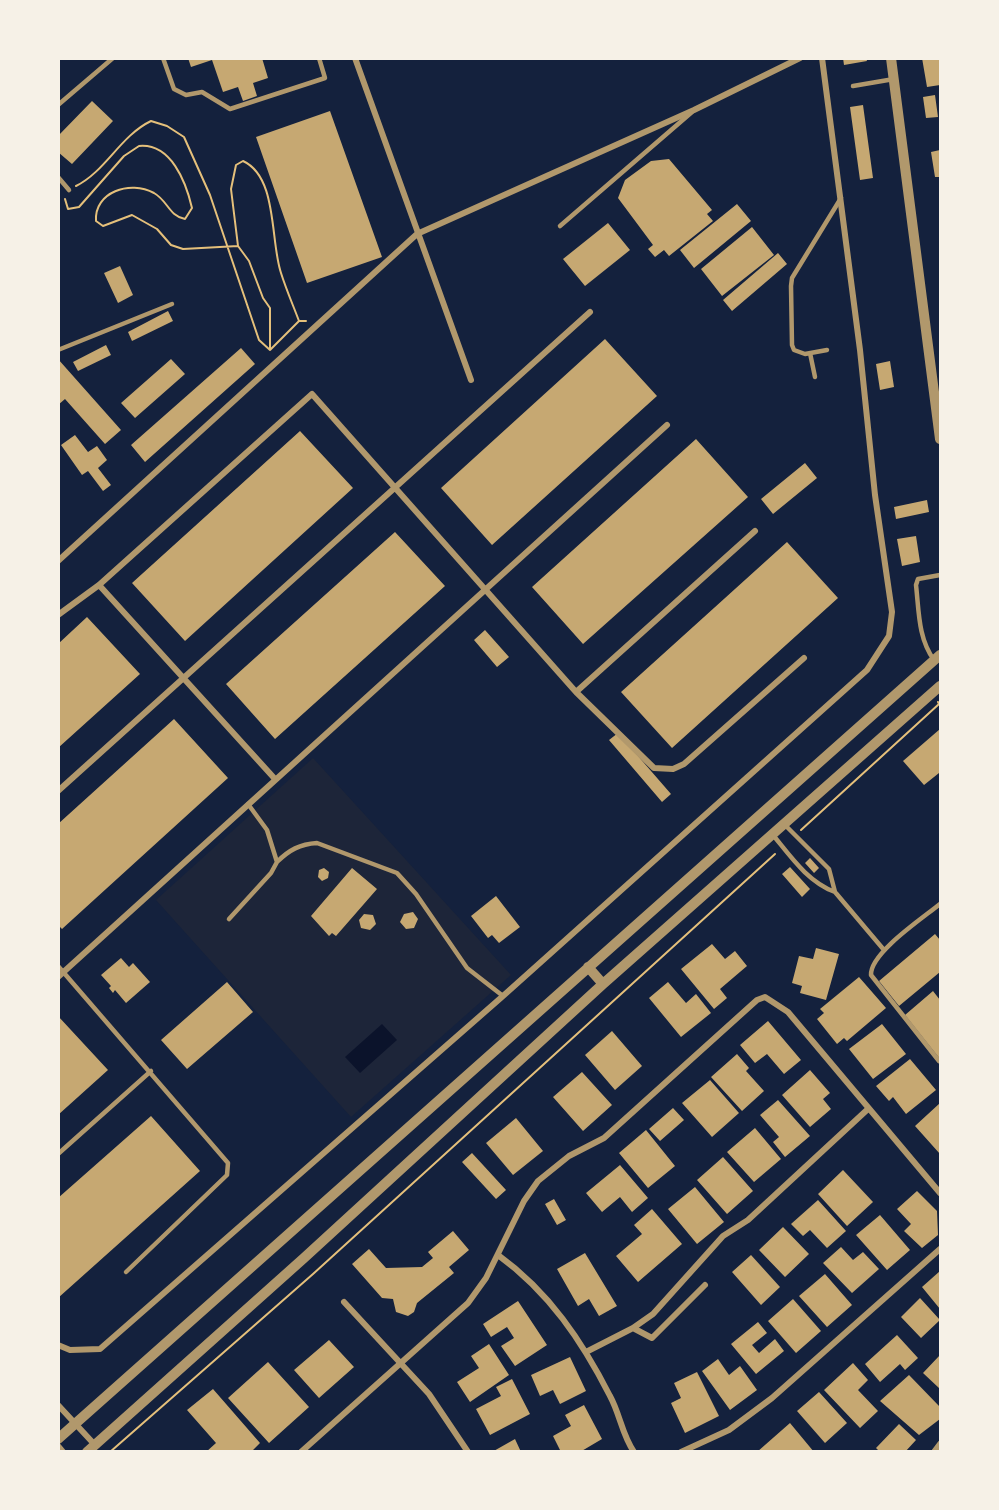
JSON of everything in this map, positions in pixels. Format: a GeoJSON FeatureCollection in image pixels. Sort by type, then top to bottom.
{"type":"FeatureCollection","features":[{"type":"Feature","properties":{"kind":"street"},"geometry":{"type":"LineString","coordinates":[[355,58],[471,380]]}},
{"type":"Feature","properties":{"kind":"street"},"geometry":{"type":"LineString","coordinates":[[58,561],[417,234],[694,110],[800,58]]}},
{"type":"Feature","properties":{"kind":"street"},"geometry":{"type":"LineString","coordinates":[[58,1345],[70,1350],[100,1349],[503,996],[867,670],[889,636],[892,612],[875,495],[841,198],[822,58]]}},
{"type":"Feature","properties":{"kind":"street"},"geometry":{"type":"LineString","coordinates":[[891,58],[940,439]]}},
{"type":"Feature","properties":{"kind":"street"},"geometry":{"type":"LineString","coordinates":[[58,791],[590,312]]}},
{"type":"Feature","properties":{"kind":"street"},"geometry":{"type":"LineString","coordinates":[[58,615],[99,585],[312,394],[576,692],[654,768],[673,769],[684,764],[804,658]]}},
{"type":"Feature","properties":{"kind":"street"},"geometry":{"type":"LineString","coordinates":[[61,974],[275,779],[487,591],[667,425]]}},
{"type":"Feature","properties":{"kind":"street"},"geometry":{"type":"LineString","coordinates":[[576,692],[755,531]]}},
{"type":"Feature","properties":{"kind":"street"},"geometry":{"type":"LineString","coordinates":[[99,585],[275,779]]}},
{"type":"Feature","properties":{"kind":"street"},"geometry":{"type":"LineString","coordinates":[[58,1439],[937,658]]}},
{"type":"Feature","properties":{"kind":"street"},"geometry":{"type":"LineString","coordinates":[[58,1405],[75,1424],[91,1448],[304,1258],[603,984],[936,693],[940,686]]}},
{"type":"Feature","properties":{"kind":"street"},"geometry":{"type":"LineString","coordinates":[[588,967],[603,984]]}},
{"type":"Feature","properties":{"kind":"street"},"geometry":{"type":"LineString","coordinates":[[301,1452],[468,1303],[498,1255],[524,1201],[538,1181],[569,1156],[604,1138],[757,1000],[765,997],[788,1012],[940,1193]]}},
{"type":"Feature","properties":{"kind":"street"},"geometry":{"type":"LineString","coordinates":[[586,1352],[633,1329],[653,1314],[723,1236],[748,1220],[868,1109]]}},
{"type":"Feature","properties":{"kind":"street"},"geometry":{"type":"LineString","coordinates":[[681,1452],[729,1430],[772,1398],[940,1249]]}},
{"type":"Feature","properties":{"kind":"street"},"geometry":{"type":"LineString","coordinates":[[498,1255],[545,1294],[586,1352],[612,1398],[628,1443],[634,1452]]}},
{"type":"Feature","properties":{"kind":"street"},"geometry":{"type":"LineString","coordinates":[[633,1329],[652,1338],[705,1286]]}},
{"type":"Feature","properties":{"kind":"street"},"geometry":{"type":"LineString","coordinates":[[344,1302],[429,1394],[468,1452]]}},
{"type":"Feature","properties":{"kind":"street"},"geometry":{"type":"LineString","coordinates":[[934,1452],[940,1444]]}},
{"type":"Feature","properties":{"kind":"street"},"geometry":{"type":"LineString","coordinates":[[58,1446],[63,1452]]}},
{"type":"Feature","properties":{"kind":"lane"},"geometry":{"type":"LineString","coordinates":[[58,105],[113,58]]}},
{"type":"Feature","properties":{"kind":"lane"},"geometry":{"type":"LineString","coordinates":[[163,58],[174,89],[186,95],[202,92],[230,109],[325,78],[319,58]]}},
{"type":"Feature","properties":{"kind":"lane"},"geometry":{"type":"LineString","coordinates":[[853,86],[894,79]]}},
{"type":"Feature","properties":{"kind":"lane"},"geometry":{"type":"LineString","coordinates":[[560,226],[694,110]]}},
{"type":"Feature","properties":{"kind":"lane"},"geometry":{"type":"LineString","coordinates":[[58,177],[69,190]]}},
{"type":"Feature","properties":{"kind":"lane"},"geometry":{"type":"LineString","coordinates":[[827,350],[799,354],[792,345],[792,278],[841,198]]}},
{"type":"Feature","properties":{"kind":"lane"},"geometry":{"type":"LineString","coordinates":[[58,350],[172,304]]}},
{"type":"Feature","properties":{"kind":"lane"},"geometry":{"type":"LineString","coordinates":[[810,353],[815,377]]}},
{"type":"Feature","properties":{"kind":"lane"},"geometry":{"type":"LineString","coordinates":[[937,658],[926,650],[921,632],[916,585],[918,579],[940,575]]}},
{"type":"Feature","properties":{"kind":"lane"},"geometry":{"type":"LineString","coordinates":[[248,804],[267,830],[277,862]]}},
{"type":"Feature","properties":{"kind":"lane"},"geometry":{"type":"LineString","coordinates":[[785,825],[829,869],[835,892]]}},
{"type":"Feature","properties":{"kind":"lane"},"geometry":{"type":"LineString","coordinates":[[773,835],[814,882],[835,892],[884,950]]}},
{"type":"Feature","properties":{"kind":"lane"},"geometry":{"type":"LineString","coordinates":[[229,919],[289,851],[305,843],[317,843],[398,873],[416,894],[467,968],[503,996]]}},
{"type":"Feature","properties":{"kind":"lane"},"geometry":{"type":"LineString","coordinates":[[939,1061],[871,975],[874,962],[884,950],[940,904]]}},
{"type":"Feature","properties":{"kind":"lane"},"geometry":{"type":"LineString","coordinates":[[58,966],[61,974],[151,1071],[228,1163],[227,1175],[126,1272]]}},
{"type":"Feature","properties":{"kind":"lane"},"geometry":{"type":"LineString","coordinates":[[58,1154],[151,1071]]}},
{"type":"Feature","properties":{"kind":"path"},"geometry":{"type":"LineString","coordinates":[[238,246],[228,246],[183,249],[171,245],[157,229],[132,215],[103,226],[96,221],[96,212],[102,200],[115,190],[128,188],[154,193],[175,217],[185,219],[192,208],[188,192],[170,159],[159,148],[139,146],[124,156],[80,207],[68,208],[64,200],[69,190],[89,180],[140,127],[151,121],[167,126],[184,137],[210,195],[228,246],[259,340],[270,350]]}},
{"type":"Feature","properties":{"kind":"path"},"geometry":{"type":"LineString","coordinates":[[270,350],[270,308],[263,298],[249,261],[238,246],[231,189],[236,165],[243,161],[252,165],[262,181],[273,219],[280,272],[299,321]]}},
{"type":"Feature","properties":{"kind":"path"},"geometry":{"type":"LineString","coordinates":[[270,350],[299,321],[306,321]]}},
{"type":"Feature","properties":{"kind":"path"},"geometry":{"type":"LineString","coordinates":[[795,836],[939,705],[936,693]]}},
{"type":"Feature","properties":{"kind":"path"},"geometry":{"type":"LineString","coordinates":[[110,1452],[322,1266],[783,847]]}},
{"type":"Feature","properties":{"kind":"shaded area"},"geometry":{"type":"Polygon","coordinates":[[[313,758],[511,975],[351,1117],[156,900],[313,758]]]}},
{"type":"Feature","properties":{"kind":"shaded area"},"geometry":{"type":"Polygon","coordinates":[[[382,1024],[397,1040],[360,1073],[345,1057],[382,1024]]]}},
{"type":"Feature","properties":{"kind":"building"},"geometry":{"type":"Polygon","coordinates":[[[188,58],[262,58],[268,78],[253,83],[257,96],[243,101],[238,87],[223,92],[212,60],[191,67],[188,58]]]}},
{"type":"Feature","properties":{"kind":"building"},"geometry":{"type":"Polygon","coordinates":[[[843,58],[866,58],[867,61],[844,65],[843,58]]]}},
{"type":"Feature","properties":{"kind":"building"},"geometry":{"type":"Polygon","coordinates":[[[922,58],[940,58],[940,85],[927,87],[922,58]]]}},
{"type":"Feature","properties":{"kind":"building"},"geometry":{"type":"Polygon","coordinates":[[[935,95],[938,117],[926,118],[923,97],[935,95]]]}},
{"type":"Feature","properties":{"kind":"building"},"geometry":{"type":"Polygon","coordinates":[[[92,101],[113,121],[72,164],[58,152],[58,136],[92,101]]]}},
{"type":"Feature","properties":{"kind":"building"},"geometry":{"type":"Polygon","coordinates":[[[863,105],[873,178],[860,180],[850,107],[863,105]]]}},
{"type":"Feature","properties":{"kind":"building"},"geometry":{"type":"Polygon","coordinates":[[[330,111],[382,257],[307,283],[256,137],[330,111]]]}},
{"type":"Feature","properties":{"kind":"building"},"geometry":{"type":"Polygon","coordinates":[[[940,150],[940,177],[935,177],[931,152],[940,150]]]}},
{"type":"Feature","properties":{"kind":"building"},"geometry":{"type":"Polygon","coordinates":[[[669,159],[712,210],[707,214],[713,221],[669,256],[664,250],[655,257],[648,249],[653,245],[618,198],[625,180],[651,161],[669,159]]]}},
{"type":"Feature","properties":{"kind":"building"},"geometry":{"type":"Polygon","coordinates":[[[737,204],[751,221],[694,268],[680,250],[737,204]]]}},
{"type":"Feature","properties":{"kind":"building"},"geometry":{"type":"Polygon","coordinates":[[[608,223],[630,250],[585,286],[563,259],[608,223]]]}},
{"type":"Feature","properties":{"kind":"building"},"geometry":{"type":"Polygon","coordinates":[[[752,227],[774,255],[722,296],[701,269],[752,227]]]}},
{"type":"Feature","properties":{"kind":"building"},"geometry":{"type":"Polygon","coordinates":[[[778,253],[787,264],[732,311],[723,300],[778,253]]]}},
{"type":"Feature","properties":{"kind":"building"},"geometry":{"type":"Polygon","coordinates":[[[120,266],[133,295],[118,303],[104,273],[120,266]]]}},
{"type":"Feature","properties":{"kind":"building"},"geometry":{"type":"Polygon","coordinates":[[[168,311],[173,321],[132,341],[128,332],[168,311]]]}},
{"type":"Feature","properties":{"kind":"building"},"geometry":{"type":"Polygon","coordinates":[[[605,339],[657,396],[492,545],[441,488],[605,339]]]}},
{"type":"Feature","properties":{"kind":"building"},"geometry":{"type":"Polygon","coordinates":[[[106,345],[111,355],[78,371],[73,362],[106,345]]]}},
{"type":"Feature","properties":{"kind":"building"},"geometry":{"type":"Polygon","coordinates":[[[241,348],[255,364],[145,462],[131,445],[241,348]]]}},
{"type":"Feature","properties":{"kind":"building"},"geometry":{"type":"Polygon","coordinates":[[[58,359],[121,430],[105,444],[65,399],[58,405],[58,359]]]}},
{"type":"Feature","properties":{"kind":"building"},"geometry":{"type":"Polygon","coordinates":[[[171,359],[185,374],[135,418],[121,403],[171,359]]]}},
{"type":"Feature","properties":{"kind":"building"},"geometry":{"type":"Polygon","coordinates":[[[890,361],[894,387],[880,390],[876,364],[890,361]]]}},
{"type":"Feature","properties":{"kind":"building"},"geometry":{"type":"Polygon","coordinates":[[[300,431],[353,488],[185,641],[132,583],[300,431]]]}},
{"type":"Feature","properties":{"kind":"building"},"geometry":{"type":"Polygon","coordinates":[[[75,435],[88,452],[97,446],[107,460],[98,468],[111,485],[103,491],[88,471],[82,475],[61,445],[75,435]]]}},
{"type":"Feature","properties":{"kind":"building"},"geometry":{"type":"Polygon","coordinates":[[[696,439],[748,497],[583,644],[532,587],[696,439]]]}},
{"type":"Feature","properties":{"kind":"building"},"geometry":{"type":"Polygon","coordinates":[[[805,463],[817,478],[773,514],[761,499],[805,463]]]}},
{"type":"Feature","properties":{"kind":"building"},"geometry":{"type":"Polygon","coordinates":[[[927,500],[929,512],[896,519],[894,507],[927,500]]]}},
{"type":"Feature","properties":{"kind":"building"},"geometry":{"type":"Polygon","coordinates":[[[395,532],[445,586],[275,739],[226,684],[395,532]]]}},
{"type":"Feature","properties":{"kind":"building"},"geometry":{"type":"Polygon","coordinates":[[[916,536],[920,562],[902,566],[897,539],[916,536]]]}},
{"type":"Feature","properties":{"kind":"building"},"geometry":{"type":"Polygon","coordinates":[[[787,542],[838,598],[672,748],[621,692],[787,542]]]}},
{"type":"Feature","properties":{"kind":"building"},"geometry":{"type":"Polygon","coordinates":[[[87,617],[140,674],[58,748],[58,644],[87,617]]]}},
{"type":"Feature","properties":{"kind":"building"},"geometry":{"type":"Polygon","coordinates":[[[485,630],[509,657],[497,667],[474,640],[485,630]]]}},
{"type":"Feature","properties":{"kind":"building"},"geometry":{"type":"Polygon","coordinates":[[[174,719],[228,778],[62,929],[58,925],[58,824],[174,719]]]}},
{"type":"Feature","properties":{"kind":"building"},"geometry":{"type":"Polygon","coordinates":[[[940,729],[940,775],[939,773],[924,785],[903,761],[940,729]]]}},
{"type":"Feature","properties":{"kind":"building"},"geometry":{"type":"Polygon","coordinates":[[[618,733],[671,794],[662,802],[609,740],[618,733]]]}},
{"type":"Feature","properties":{"kind":"building"},"geometry":{"type":"Polygon","coordinates":[[[810,858],[819,868],[814,873],[805,863],[810,858]]]}},
{"type":"Feature","properties":{"kind":"building"},"geometry":{"type":"Polygon","coordinates":[[[790,867],[810,889],[802,897],[782,874],[790,867]]]}},
{"type":"Feature","properties":{"kind":"building"},"geometry":{"type":"Polygon","coordinates":[[[324,868],[329,872],[328,878],[322,881],[318,877],[319,870],[324,868]]]}},
{"type":"Feature","properties":{"kind":"building"},"geometry":{"type":"Polygon","coordinates":[[[352,868],[377,889],[336,936],[332,933],[329,936],[311,916],[352,868]]]}},
{"type":"Feature","properties":{"kind":"building"},"geometry":{"type":"Polygon","coordinates":[[[496,896],[520,927],[499,943],[492,935],[488,938],[471,916],[496,896]]]}},
{"type":"Feature","properties":{"kind":"building"},"geometry":{"type":"Polygon","coordinates":[[[413,912],[418,919],[414,928],[406,929],[400,922],[404,914],[413,912]]]}},
{"type":"Feature","properties":{"kind":"building"},"geometry":{"type":"Polygon","coordinates":[[[364,914],[373,915],[376,924],[370,930],[361,928],[359,920],[364,914]]]}},
{"type":"Feature","properties":{"kind":"building"},"geometry":{"type":"Polygon","coordinates":[[[935,934],[940,940],[940,972],[899,1006],[879,981],[935,934]]]}},
{"type":"Feature","properties":{"kind":"building"},"geometry":{"type":"Polygon","coordinates":[[[712,944],[725,959],[735,951],[747,966],[720,989],[727,998],[714,1009],[681,969],[712,944]]]}},
{"type":"Feature","properties":{"kind":"building"},"geometry":{"type":"Polygon","coordinates":[[[816,948],[839,954],[826,1000],[800,993],[802,986],[792,983],[799,956],[813,959],[816,948]]]}},
{"type":"Feature","properties":{"kind":"building"},"geometry":{"type":"Polygon","coordinates":[[[121,958],[129,967],[133,963],[150,982],[126,1003],[115,990],[113,993],[109,988],[111,986],[101,975],[121,958]]]}},
{"type":"Feature","properties":{"kind":"building"},"geometry":{"type":"Polygon","coordinates":[[[859,977],[886,1008],[847,1041],[844,1038],[837,1044],[817,1019],[824,1013],[820,1009],[859,977]]]}},
{"type":"Feature","properties":{"kind":"building"},"geometry":{"type":"Polygon","coordinates":[[[227,982],[253,1012],[187,1069],[161,1040],[227,982]]]}},
{"type":"Feature","properties":{"kind":"building"},"geometry":{"type":"Polygon","coordinates":[[[668,982],[686,1003],[696,994],[711,1013],[681,1037],[649,998],[668,982]]]}},
{"type":"Feature","properties":{"kind":"building"},"geometry":{"type":"Polygon","coordinates":[[[933,991],[940,1000],[940,1059],[905,1015],[933,991]]]}},
{"type":"Feature","properties":{"kind":"building"},"geometry":{"type":"Polygon","coordinates":[[[58,1016],[108,1070],[58,1115],[58,1016]]]}},
{"type":"Feature","properties":{"kind":"building"},"geometry":{"type":"Polygon","coordinates":[[[768,1021],[801,1060],[784,1074],[767,1054],[755,1063],[740,1045],[768,1021]]]}},
{"type":"Feature","properties":{"kind":"building"},"geometry":{"type":"Polygon","coordinates":[[[882,1024],[906,1054],[873,1079],[849,1049],[882,1024]]]}},
{"type":"Feature","properties":{"kind":"building"},"geometry":{"type":"Polygon","coordinates":[[[612,1031],[642,1066],[615,1090],[585,1055],[612,1031]]]}},
{"type":"Feature","properties":{"kind":"building"},"geometry":{"type":"Polygon","coordinates":[[[737,1054],[749,1068],[746,1071],[764,1091],[742,1111],[711,1077],[737,1054]]]}},
{"type":"Feature","properties":{"kind":"building"},"geometry":{"type":"Polygon","coordinates":[[[910,1059],[936,1090],[906,1114],[893,1097],[889,1101],[876,1086],[910,1059]]]}},
{"type":"Feature","properties":{"kind":"building"},"geometry":{"type":"Polygon","coordinates":[[[810,1070],[830,1093],[823,1099],[831,1109],[810,1127],[782,1095],[810,1070]]]}},
{"type":"Feature","properties":{"kind":"building"},"geometry":{"type":"Polygon","coordinates":[[[582,1072],[612,1105],[583,1131],[553,1097],[582,1072]]]}},
{"type":"Feature","properties":{"kind":"building"},"geometry":{"type":"Polygon","coordinates":[[[710,1080],[739,1113],[712,1137],[682,1103],[710,1080]]]}},
{"type":"Feature","properties":{"kind":"building"},"geometry":{"type":"Polygon","coordinates":[[[778,1100],[810,1136],[785,1157],[773,1142],[779,1137],[760,1115],[778,1100]]]}},
{"type":"Feature","properties":{"kind":"building"},"geometry":{"type":"Polygon","coordinates":[[[940,1103],[940,1154],[915,1126],[940,1103]]]}},
{"type":"Feature","properties":{"kind":"building"},"geometry":{"type":"Polygon","coordinates":[[[673,1108],[684,1120],[660,1141],[649,1129],[673,1108]]]}},
{"type":"Feature","properties":{"kind":"building"},"geometry":{"type":"Polygon","coordinates":[[[151,1116],[200,1171],[58,1298],[58,1198],[151,1116]]]}},
{"type":"Feature","properties":{"kind":"building"},"geometry":{"type":"Polygon","coordinates":[[[516,1118],[543,1151],[513,1175],[486,1143],[516,1118]]]}},
{"type":"Feature","properties":{"kind":"building"},"geometry":{"type":"Polygon","coordinates":[[[755,1128],[781,1159],[754,1182],[727,1152],[755,1128]]]}},
{"type":"Feature","properties":{"kind":"building"},"geometry":{"type":"Polygon","coordinates":[[[646,1130],[675,1166],[648,1188],[619,1153],[646,1130]]]}},
{"type":"Feature","properties":{"kind":"building"},"geometry":{"type":"Polygon","coordinates":[[[472,1153],[506,1190],[496,1199],[462,1162],[472,1153]]]}},
{"type":"Feature","properties":{"kind":"building"},"geometry":{"type":"Polygon","coordinates":[[[723,1157],[753,1191],[727,1214],[697,1180],[723,1157]]]}},
{"type":"Feature","properties":{"kind":"building"},"geometry":{"type":"Polygon","coordinates":[[[620,1165],[648,1198],[632,1212],[620,1197],[602,1212],[586,1193],[620,1165]]]}},
{"type":"Feature","properties":{"kind":"building"},"geometry":{"type":"Polygon","coordinates":[[[843,1170],[873,1202],[847,1226],[818,1194],[843,1170]]]}},
{"type":"Feature","properties":{"kind":"building"},"geometry":{"type":"Polygon","coordinates":[[[695,1187],[724,1222],[697,1244],[668,1209],[695,1187]]]}},
{"type":"Feature","properties":{"kind":"building"},"geometry":{"type":"Polygon","coordinates":[[[917,1191],[937,1211],[938,1235],[922,1248],[904,1231],[911,1224],[897,1209],[917,1191]]]}},
{"type":"Feature","properties":{"kind":"building"},"geometry":{"type":"Polygon","coordinates":[[[554,1199],[566,1220],[557,1225],[545,1204],[554,1199]]]}},
{"type":"Feature","properties":{"kind":"building"},"geometry":{"type":"Polygon","coordinates":[[[818,1200],[846,1231],[827,1248],[810,1230],[803,1236],[791,1224],[818,1200]]]}},
{"type":"Feature","properties":{"kind":"building"},"geometry":{"type":"Polygon","coordinates":[[[652,1209],[682,1244],[638,1282],[616,1256],[642,1234],[634,1225],[652,1209]]]}},
{"type":"Feature","properties":{"kind":"building"},"geometry":{"type":"Polygon","coordinates":[[[880,1215],[910,1250],[887,1270],[856,1235],[880,1215]]]}},
{"type":"Feature","properties":{"kind":"building"},"geometry":{"type":"Polygon","coordinates":[[[783,1227],[809,1254],[785,1277],[759,1250],[783,1227]]]}},
{"type":"Feature","properties":{"kind":"building"},"geometry":{"type":"Polygon","coordinates":[[[453,1231],[469,1250],[449,1267],[454,1273],[417,1303],[414,1312],[408,1316],[396,1312],[393,1299],[382,1298],[352,1264],[369,1249],[386,1268],[422,1267],[433,1258],[428,1252],[453,1231]]]}},
{"type":"Feature","properties":{"kind":"building"},"geometry":{"type":"Polygon","coordinates":[[[841,1247],[853,1260],[863,1252],[879,1269],[852,1293],[823,1263],[841,1247]]]}},
{"type":"Feature","properties":{"kind":"building"},"geometry":{"type":"Polygon","coordinates":[[[585,1253],[617,1306],[599,1316],[589,1299],[578,1306],[557,1269],[585,1253]]]}},
{"type":"Feature","properties":{"kind":"building"},"geometry":{"type":"Polygon","coordinates":[[[751,1255],[780,1287],[761,1305],[732,1272],[751,1255]]]}},
{"type":"Feature","properties":{"kind":"building"},"geometry":{"type":"Polygon","coordinates":[[[940,1271],[940,1309],[922,1287],[940,1271]]]}},
{"type":"Feature","properties":{"kind":"building"},"geometry":{"type":"Polygon","coordinates":[[[825,1274],[852,1305],[827,1327],[799,1296],[825,1274]]]}},
{"type":"Feature","properties":{"kind":"building"},"geometry":{"type":"Polygon","coordinates":[[[920,1298],[940,1320],[921,1338],[901,1317],[920,1298]]]}},
{"type":"Feature","properties":{"kind":"building"},"geometry":{"type":"Polygon","coordinates":[[[793,1299],[821,1331],[796,1353],[768,1321],[793,1299]]]}},
{"type":"Feature","properties":{"kind":"building"},"geometry":{"type":"Polygon","coordinates":[[[518,1301],[547,1345],[515,1366],[501,1346],[514,1338],[507,1327],[491,1337],[483,1324],[518,1301]]]}},
{"type":"Feature","properties":{"kind":"building"},"geometry":{"type":"Polygon","coordinates":[[[758,1322],[767,1333],[752,1345],[759,1353],[775,1339],[784,1351],[756,1374],[731,1344],[758,1322]]]}},
{"type":"Feature","properties":{"kind":"building"},"geometry":{"type":"Polygon","coordinates":[[[897,1335],[918,1358],[905,1370],[900,1364],[880,1382],[865,1364],[897,1335]]]}},
{"type":"Feature","properties":{"kind":"building"},"geometry":{"type":"Polygon","coordinates":[[[329,1340],[354,1367],[319,1398],[294,1370],[329,1340]]]}},
{"type":"Feature","properties":{"kind":"building"},"geometry":{"type":"Polygon","coordinates":[[[489,1344],[509,1375],[470,1402],[457,1382],[479,1368],[471,1356],[489,1344]]]}},
{"type":"Feature","properties":{"kind":"building"},"geometry":{"type":"Polygon","coordinates":[[[940,1355],[940,1389],[923,1373],[940,1355]]]}},
{"type":"Feature","properties":{"kind":"building"},"geometry":{"type":"Polygon","coordinates":[[[570,1357],[586,1391],[560,1404],[553,1390],[540,1396],[531,1375],[570,1357]]]}},
{"type":"Feature","properties":{"kind":"building"},"geometry":{"type":"Polygon","coordinates":[[[718,1359],[729,1375],[740,1366],[757,1390],[730,1410],[702,1371],[718,1359]]]}},
{"type":"Feature","properties":{"kind":"building"},"geometry":{"type":"Polygon","coordinates":[[[268,1362],[309,1407],[269,1443],[228,1398],[268,1362]]]}},
{"type":"Feature","properties":{"kind":"building"},"geometry":{"type":"Polygon","coordinates":[[[853,1363],[868,1380],[858,1390],[878,1411],[860,1428],[824,1390],[853,1363]]]}},
{"type":"Feature","properties":{"kind":"building"},"geometry":{"type":"Polygon","coordinates":[[[697,1372],[719,1416],[685,1433],[671,1403],[681,1398],[674,1383],[697,1372]]]}},
{"type":"Feature","properties":{"kind":"building"},"geometry":{"type":"Polygon","coordinates":[[[909,1375],[940,1407],[940,1419],[919,1435],[880,1401],[909,1375]]]}},
{"type":"Feature","properties":{"kind":"building"},"geometry":{"type":"Polygon","coordinates":[[[512,1379],[530,1414],[490,1435],[476,1409],[501,1396],[496,1387],[512,1379]]]}},
{"type":"Feature","properties":{"kind":"building"},"geometry":{"type":"Polygon","coordinates":[[[213,1389],[260,1443],[251,1452],[206,1452],[216,1443],[187,1410],[213,1389]]]}},
{"type":"Feature","properties":{"kind":"building"},"geometry":{"type":"Polygon","coordinates":[[[819,1392],[847,1423],[825,1443],[797,1411],[819,1392]]]}},
{"type":"Feature","properties":{"kind":"building"},"geometry":{"type":"Polygon","coordinates":[[[584,1405],[602,1439],[580,1452],[561,1452],[553,1436],[571,1426],[565,1415],[584,1405]]]}},
{"type":"Feature","properties":{"kind":"building"},"geometry":{"type":"Polygon","coordinates":[[[790,1423],[814,1452],[757,1452],[790,1423]]]}},
{"type":"Feature","properties":{"kind":"building"},"geometry":{"type":"Polygon","coordinates":[[[899,1424],[916,1440],[905,1452],[880,1452],[876,1448],[899,1424]]]}},
{"type":"Feature","properties":{"kind":"building"},"geometry":{"type":"Polygon","coordinates":[[[515,1439],[521,1452],[492,1452],[515,1439]]]}}]}
